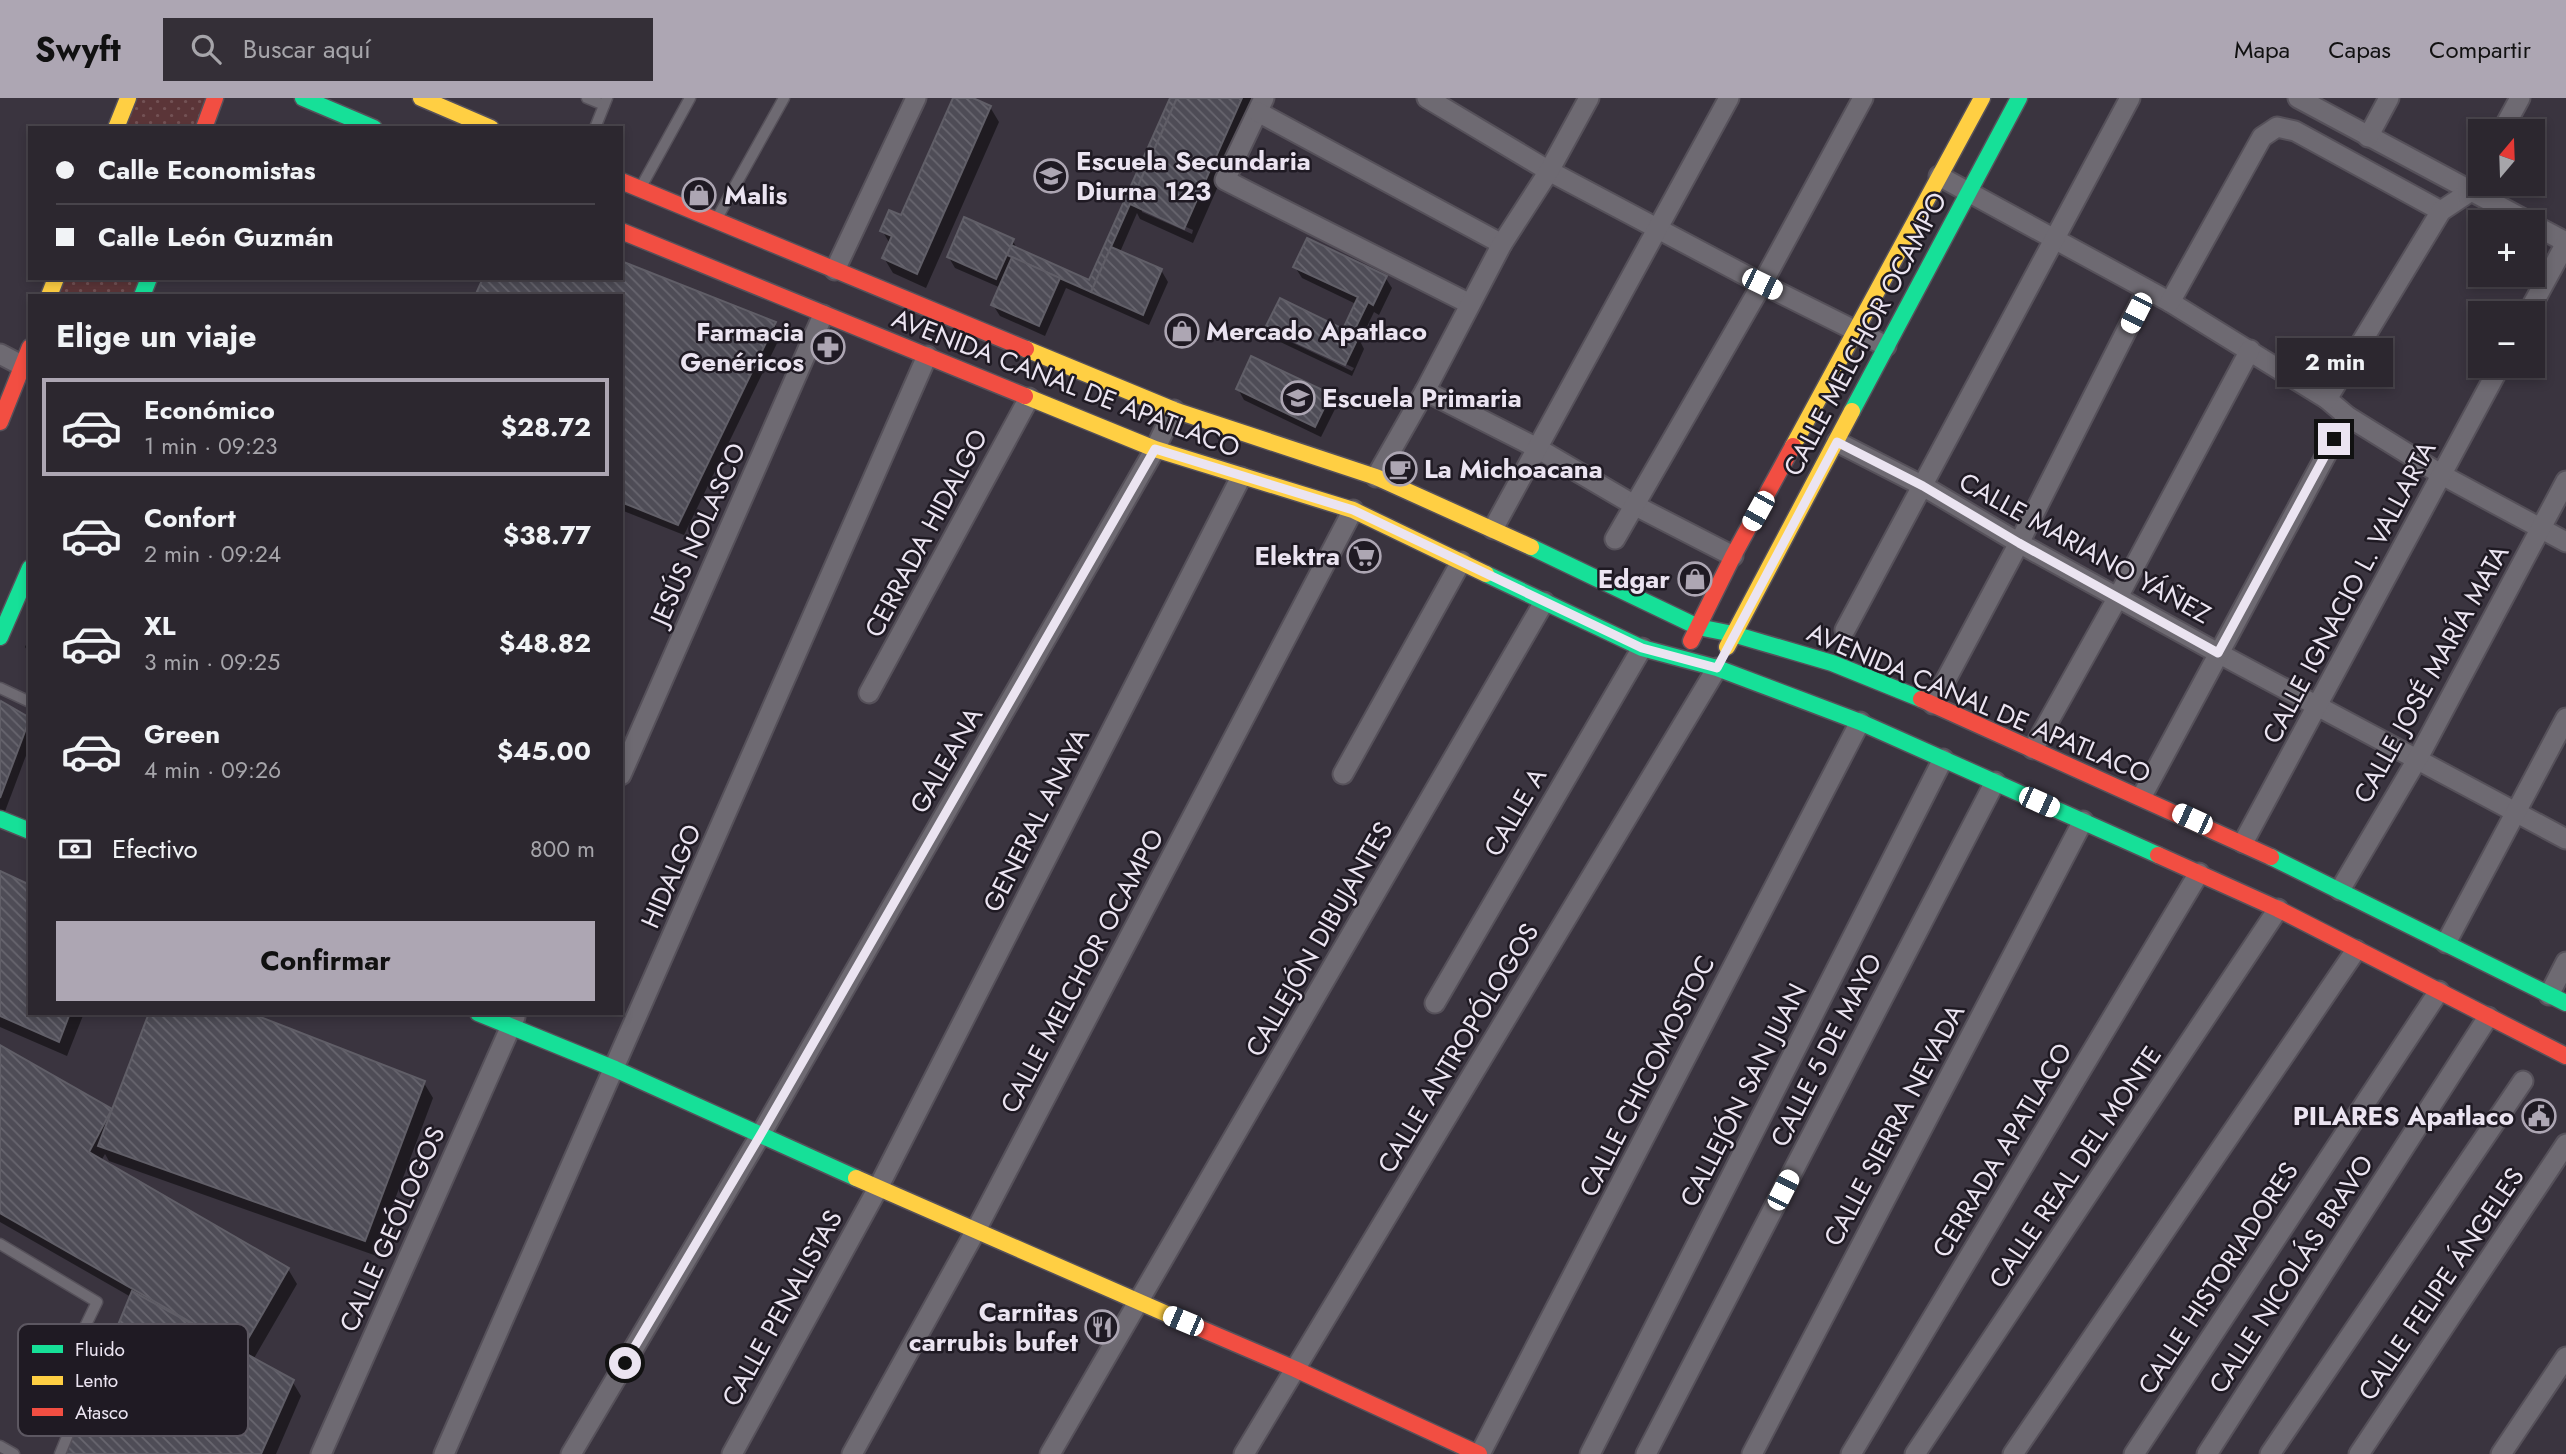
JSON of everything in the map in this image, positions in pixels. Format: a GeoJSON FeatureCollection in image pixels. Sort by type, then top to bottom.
{"type":"FeatureCollection","features":[{"type":"Feature","properties":{"kind":"street"},"geometry":{"type":"LineString","coordinates":[[117,126],[128,98]]}},
{"type":"Feature","properties":{"kind":"street"},"geometry":{"type":"LineString","coordinates":[[205,126],[215,98]]}},
{"type":"Feature","properties":{"kind":"street"},"geometry":{"type":"LineString","coordinates":[[303,98],[369,126]]}},
{"type":"Feature","properties":{"kind":"street"},"geometry":{"type":"LineString","coordinates":[[421,98],[486,126]]}},
{"type":"Feature","properties":{"kind":"street"},"geometry":{"type":"LineString","coordinates":[[835,270],[916,98]]}},
{"type":"Feature","properties":{"kind":"street"},"geometry":{"type":"LineString","coordinates":[[1427,98],[1549,171],[1762,284],[1886,346]]}},
{"type":"Feature","properties":{"kind":"street"},"geometry":{"type":"LineString","coordinates":[[1376,477],[1425,391],[1502,244],[1549,171],[1589,98]]}},
{"type":"Feature","properties":{"kind":"street"},"geometry":{"type":"LineString","coordinates":[[1493,529],[1729,98]]}},
{"type":"Feature","properties":{"kind":"street"},"geometry":{"type":"LineString","coordinates":[[1615,539],[1762,284],[1863,98]]}},
{"type":"Feature","properties":{"kind":"street","name":"CALLE MELCHOR OCAMPO"},"geometry":{"type":"LineString","coordinates":[[1682,658],[1733,556],[1982,98]]}},
{"type":"Feature","properties":{"kind":"street","name":"CALLE MELCHOR OCAMPO"},"geometry":{"type":"LineString","coordinates":[[1717,668],[2019,98]]}},
{"type":"Feature","properties":{"kind":"street"},"geometry":{"type":"LineString","coordinates":[[1845,630],[2130,98]]}},
{"type":"Feature","properties":{"kind":"street"},"geometry":{"type":"LineString","coordinates":[[2298,98],[2368,136],[2468,179]]}},
{"type":"Feature","properties":{"kind":"street"},"geometry":{"type":"LineString","coordinates":[[2368,136],[2389,98]]}},
{"type":"Feature","properties":{"kind":"street"},"geometry":{"type":"LineString","coordinates":[[2509,119],[2520,98]]}},
{"type":"Feature","properties":{"kind":"street"},"geometry":{"type":"LineString","coordinates":[[1470,304],[1225,180],[1261,105],[1502,244]]}},
{"type":"Feature","properties":{"kind":"street"},"geometry":{"type":"LineString","coordinates":[[2170,302],[2262,137],[2277,127],[2295,131],[2441,211]]}},
{"type":"Feature","properties":{"kind":"street"},"geometry":{"type":"LineString","coordinates":[[1939,176],[2170,302],[2327,398],[2347,416],[2442,475],[2566,542]]}},
{"type":"Feature","properties":{"kind":"street","name":"AVENIDA CANAL DE APATLACO"},"geometry":{"type":"LineString","coordinates":[[623,182],[1174,410],[1376,477],[1698,626],[1832,663],[1933,704],[2243,843],[2557,999]]}},
{"type":"Feature","properties":{"kind":"street"},"geometry":{"type":"LineString","coordinates":[[2327,398],[2441,211],[2468,188]]}},
{"type":"Feature","properties":{"kind":"street"},"geometry":{"type":"LineString","coordinates":[[2494,196],[2513,210]]}},
{"type":"Feature","properties":{"kind":"street","name":"AVENIDA CANAL DE APATLACO"},"geometry":{"type":"LineString","coordinates":[[623,231],[1155,449],[1353,510],[1642,648],[1717,668],[1860,722],[2278,909],[2566,1056]]}},
{"type":"Feature","properties":{"kind":"street"},"geometry":{"type":"LineString","coordinates":[[2534,301],[2566,242],[2545,231]]}},
{"type":"Feature","properties":{"kind":"street"},"geometry":{"type":"LineString","coordinates":[[1933,704],[2019,543],[2147,290]]}},
{"type":"Feature","properties":{"kind":"street","name":"JESÚS NOLASCO"},"geometry":{"type":"LineString","coordinates":[[623,770],[823,315]]}},
{"type":"Feature","properties":{"kind":"street"},"geometry":{"type":"LineString","coordinates":[[2034,748],[2250,350]]}},
{"type":"Feature","properties":{"kind":"street"},"geometry":{"type":"LineString","coordinates":[[0,422],[28,352]]}},
{"type":"Feature","properties":{"kind":"street"},"geometry":{"type":"LineString","coordinates":[[0,354],[23,366]]}},
{"type":"Feature","properties":{"kind":"street","name":"HIDALGO"},"geometry":{"type":"LineString","coordinates":[[444,1454],[927,356]]}},
{"type":"Feature","properties":{"kind":"street","name":"CALLE IGNACIO L. VALLARTA"},"geometry":{"type":"LineString","coordinates":[[2243,843],[2494,378]]}},
{"type":"Feature","properties":{"kind":"street"},"geometry":{"type":"LineString","coordinates":[[1425,391],[1537,448],[1634,505],[1733,556]]}},
{"type":"Feature","properties":{"kind":"street","name":"CERRADA HIDALGO"},"geometry":{"type":"LineString","coordinates":[[869,693],[1029,398]]}},
{"type":"Feature","properties":{"kind":"street","name":"GALEANA"},"geometry":{"type":"LineString","coordinates":[[571,1454],[761,1134],[1155,449],[1174,410]]}},
{"type":"Feature","properties":{"kind":"street"},"geometry":{"type":"LineString","coordinates":[[2142,796],[2347,416]]}},
{"type":"Feature","properties":{"kind":"street","name":"CALLE MARIANO YÁÑEZ"},"geometry":{"type":"LineString","coordinates":[[1837,442],[1923,486],[2019,543],[2218,653],[2566,839]]}},
{"type":"Feature","properties":{"kind":"street","name":"GENERAL ANAYA"},"geometry":{"type":"LineString","coordinates":[[878,1188],[1241,477]]}},
{"type":"Feature","properties":{"kind":"street","name":"CALLE JOSÉ MARÍA MATA"},"geometry":{"type":"LineString","coordinates":[[2340,890],[2418,758],[2566,481]]}},
{"type":"Feature","properties":{"kind":"street","name":"CALLE MELCHOR OCAMPO"},"geometry":{"type":"LineString","coordinates":[[852,1454],[975,1232],[1353,510]]}},
{"type":"Feature","properties":{"kind":"street"},"geometry":{"type":"LineString","coordinates":[[1343,774],[1461,562]]}},
{"type":"Feature","properties":{"kind":"street"},"geometry":{"type":"LineString","coordinates":[[0,637],[28,573]]}},
{"type":"Feature","properties":{"kind":"street","name":"CALLEJÓN DIBUJANTES"},"geometry":{"type":"LineString","coordinates":[[1051,1454],[1544,602]]}},
{"type":"Feature","properties":{"kind":"street","name":"CALLE A"},"geometry":{"type":"LineString","coordinates":[[1434,1003],[1642,648]]}},
{"type":"Feature","properties":{"kind":"street","name":"CALLE ANTROPÓLOGOS"},"geometry":{"type":"LineString","coordinates":[[1244,1454],[1717,668]]}},
{"type":"Feature","properties":{"kind":"street"},"geometry":{"type":"LineString","coordinates":[[2446,943],[2566,718]]}},
{"type":"Feature","properties":{"kind":"street","name":"CALLE CHICOMOSTOC"},"geometry":{"type":"LineString","coordinates":[[1479,1454],[1860,722]]}},
{"type":"Feature","properties":{"kind":"street","name":"CALLEJÓN SAN JUAN"},"geometry":{"type":"LineString","coordinates":[[1590,1454],[1943,759]]}},
{"type":"Feature","properties":{"kind":"street","name":"CALLE 5 DE MAYO"},"geometry":{"type":"LineString","coordinates":[[1646,1454],[1994,782]]}},
{"type":"Feature","properties":{"kind":"street"},"geometry":{"type":"LineString","coordinates":[[0,819],[28,830]]}},
{"type":"Feature","properties":{"kind":"street","name":"CALLE SIERRA NEVADA"},"geometry":{"type":"LineString","coordinates":[[1752,1454],[2083,821]]}},
{"type":"Feature","properties":{"kind":"street","name":"CERRADA APATLACO"},"geometry":{"type":"LineString","coordinates":[[1852,1454],[2199,873]]}},
{"type":"Feature","properties":{"kind":"street","name":"CALLE REAL DEL MONTE"},"geometry":{"type":"LineString","coordinates":[[1915,1454],[2278,909]]}},
{"type":"Feature","properties":{"kind":"street"},"geometry":{"type":"LineString","coordinates":[[2012,1454],[2356,950]]}},
{"type":"Feature","properties":{"kind":"street"},"geometry":{"type":"LineString","coordinates":[[2557,999],[2566,962]]}},
{"type":"Feature","properties":{"kind":"street","name":"CALLE HISTORIADORES"},"geometry":{"type":"LineString","coordinates":[[2134,1454],[2439,991]]}},
{"type":"Feature","properties":{"kind":"street"},"geometry":{"type":"LineString","coordinates":[[490,1015],[514,1019],[615,1069],[975,1232],[1295,1369],[1479,1454]]}},
{"type":"Feature","properties":{"kind":"street","name":"CALLE NICOLÁS BRAVO"},"geometry":{"type":"LineString","coordinates":[[2207,1454],[2488,1017]]}},
{"type":"Feature","properties":{"kind":"street","name":"CALLE GEÓLOGOS"},"geometry":{"type":"LineString","coordinates":[[321,1454],[514,1019]]}},
{"type":"Feature","properties":{"kind":"street"},"geometry":{"type":"LineString","coordinates":[[2270,1454],[2523,1081]]}},
{"type":"Feature","properties":{"kind":"street","name":"CALLE FELIPE ÁNGELES"},"geometry":{"type":"LineString","coordinates":[[2359,1454],[2566,1144]]}},
{"type":"Feature","properties":{"kind":"street","name":"CALLE PENALISTAS"},"geometry":{"type":"LineString","coordinates":[[732,1454],[878,1188]]}},
{"type":"Feature","properties":{"kind":"street"},"geometry":{"type":"LineString","coordinates":[[2501,1454],[2566,1357]]}},
{"type":"Feature","properties":{"kind":"lane"},"geometry":{"type":"LineString","coordinates":[[587,98],[606,102],[596,126]]}},
{"type":"Feature","properties":{"kind":"lane"},"geometry":{"type":"LineString","coordinates":[[640,189],[690,98]]}},
{"type":"Feature","properties":{"kind":"lane"},"geometry":{"type":"LineString","coordinates":[[716,221],[783,98]]}},
{"type":"Feature","properties":{"kind":"lane"},"geometry":{"type":"LineString","coordinates":[[0,688],[28,701]]}},
{"type":"Feature","properties":{"kind":"lane"},"geometry":{"type":"LineString","coordinates":[[0,1244],[97,1302],[86,1324]]}},
{"type":"Feature","properties":{"kind":"lane"},"geometry":{"type":"LineString","coordinates":[[60,1454],[67,1436]]}},
{"type":"Feature","properties":{"kind":"lane"},"geometry":{"type":"LineString","coordinates":[[0,1446],[14,1454]]}},
{"type":"Feature","properties":{"kind":"shaded area"},"geometry":{"type":"Polygon","coordinates":[[[137,98],[207,98],[197,126],[126,126],[137,98]]]}},
{"type":"Feature","properties":{"kind":"shaded area"},"geometry":{"type":"Polygon","coordinates":[[[63,280],[140,280],[135,294],[58,294],[63,280]]]}},
{"type":"Feature","properties":{"kind":"building"},"geometry":{"type":"Polygon","coordinates":[[[953,98],[973,98],[991,106],[917,274],[882,258],[892,236],[880,231],[889,210],[901,215],[953,98]]]}},
{"type":"Feature","properties":{"kind":"building"},"geometry":{"type":"Polygon","coordinates":[[[1170,98],[1177,98],[1091,292],[1007,255],[1011,245],[1089,280],[1170,98]]]}},
{"type":"Feature","properties":{"kind":"building"},"geometry":{"type":"Polygon","coordinates":[[[1177,98],[1242,98],[1184,229],[1130,204],[1177,98]]]}},
{"type":"Feature","properties":{"kind":"building"},"geometry":{"type":"Polygon","coordinates":[[[964,217],[1014,239],[996,279],[947,257],[964,217]]]}},
{"type":"Feature","properties":{"kind":"building"},"geometry":{"type":"Polygon","coordinates":[[[1307,238],[1387,276],[1373,305],[1368,302],[1353,333],[1359,336],[1345,365],[1265,328],[1280,298],[1343,329],[1358,297],[1293,267],[1307,238]]]}},
{"type":"Feature","properties":{"kind":"building"},"geometry":{"type":"Polygon","coordinates":[[[1111,247],[1162,269],[1143,315],[1091,292],[1111,247]]]}},
{"type":"Feature","properties":{"kind":"building"},"geometry":{"type":"Polygon","coordinates":[[[1012,257],[1060,278],[1039,326],[991,305],[1012,257]]]}},
{"type":"Feature","properties":{"kind":"building"},"geometry":{"type":"Polygon","coordinates":[[[623,262],[776,322],[678,525],[623,503],[623,294],[476,294],[482,280],[623,280],[623,262]]]}},
{"type":"Feature","properties":{"kind":"building"},"geometry":{"type":"Polygon","coordinates":[[[1251,356],[1331,394],[1315,427],[1236,389],[1251,356]]]}},
{"type":"Feature","properties":{"kind":"building"},"geometry":{"type":"Polygon","coordinates":[[[1,701],[28,717],[28,723],[0,798],[1,701]]]}},
{"type":"Feature","properties":{"kind":"building"},"geometry":{"type":"Polygon","coordinates":[[[0,871],[28,884],[28,1015],[69,1015],[59,1042],[0,1016],[0,871]]]}},
{"type":"Feature","properties":{"kind":"building"},"geometry":{"type":"Polygon","coordinates":[[[148,1015],[255,1015],[425,1081],[365,1241],[98,1146],[148,1015]]]}},
{"type":"Feature","properties":{"kind":"building"},"geometry":{"type":"Polygon","coordinates":[[[0,1045],[112,1109],[89,1152],[289,1268],[248,1339],[248,1324],[194,1324],[0,1213],[0,1045]]]}},
{"type":"Feature","properties":{"kind":"building"},"geometry":{"type":"Polygon","coordinates":[[[132,1291],[192,1324],[118,1324],[132,1291]]]}},
{"type":"Feature","properties":{"kind":"building"},"geometry":{"type":"Polygon","coordinates":[[[248,1355],[294,1380],[261,1454],[65,1454],[72,1436],[248,1436],[248,1355]]]}},
{"type":"Feature","properties":{"kind":"traffic: fast"},"geometry":{"type":"LineString","coordinates":[[303,98],[369,126]]}},
{"type":"Feature","properties":{"kind":"traffic: fast"},"geometry":{"type":"LineString","coordinates":[[1852,411],[2019,98]]}},
{"type":"Feature","properties":{"kind":"traffic: fast"},"geometry":{"type":"LineString","coordinates":[[143,294],[148,280]]}},
{"type":"Feature","properties":{"kind":"traffic: fast"},"geometry":{"type":"LineString","coordinates":[[1531,547],[1698,627],[1733,634],[1832,663],[1921,699]]}},
{"type":"Feature","properties":{"kind":"traffic: fast"},"geometry":{"type":"LineString","coordinates":[[0,637],[28,573]]}},
{"type":"Feature","properties":{"kind":"traffic: fast"},"geometry":{"type":"LineString","coordinates":[[1486,574],[1642,648],[1717,668],[1860,722],[2158,855]]}},
{"type":"Feature","properties":{"kind":"traffic: fast"},"geometry":{"type":"LineString","coordinates":[[0,819],[28,830]]}},
{"type":"Feature","properties":{"kind":"traffic: fast"},"geometry":{"type":"LineString","coordinates":[[2271,857],[2566,1003]]}},
{"type":"Feature","properties":{"kind":"traffic: fast"},"geometry":{"type":"LineString","coordinates":[[483,1015],[615,1069],[856,1178]]}},
{"type":"Feature","properties":{"kind":"traffic: slow"},"geometry":{"type":"LineString","coordinates":[[117,126],[128,98]]}},
{"type":"Feature","properties":{"kind":"traffic: slow"},"geometry":{"type":"LineString","coordinates":[[421,98],[486,126]]}},
{"type":"Feature","properties":{"kind":"traffic: slow"},"geometry":{"type":"LineString","coordinates":[[1793,446],[1982,98]]}},
{"type":"Feature","properties":{"kind":"traffic: slow"},"geometry":{"type":"LineString","coordinates":[[50,294],[55,280]]}},
{"type":"Feature","properties":{"kind":"traffic: slow"},"geometry":{"type":"LineString","coordinates":[[1026,349],[1174,410],[1376,477],[1531,547]]}},
{"type":"Feature","properties":{"kind":"traffic: slow"},"geometry":{"type":"LineString","coordinates":[[1025,396],[1155,449],[1353,510],[1486,574]]}},
{"type":"Feature","properties":{"kind":"traffic: slow"},"geometry":{"type":"LineString","coordinates":[[1727,647],[1852,411]]}},
{"type":"Feature","properties":{"kind":"traffic: slow"},"geometry":{"type":"LineString","coordinates":[[856,1178],[1176,1318]]}},
{"type":"Feature","properties":{"kind":"traffic: jam"},"geometry":{"type":"LineString","coordinates":[[205,126],[215,98]]}},
{"type":"Feature","properties":{"kind":"traffic: jam"},"geometry":{"type":"LineString","coordinates":[[623,182],[1026,349]]}},
{"type":"Feature","properties":{"kind":"traffic: jam"},"geometry":{"type":"LineString","coordinates":[[623,232],[1025,396]]}},
{"type":"Feature","properties":{"kind":"traffic: jam"},"geometry":{"type":"LineString","coordinates":[[0,422],[28,352]]}},
{"type":"Feature","properties":{"kind":"traffic: jam"},"geometry":{"type":"LineString","coordinates":[[1691,641],[1733,556],[1793,446]]}},
{"type":"Feature","properties":{"kind":"traffic: jam"},"geometry":{"type":"LineString","coordinates":[[1921,699],[2271,857]]}},
{"type":"Feature","properties":{"kind":"traffic: jam"},"geometry":{"type":"LineString","coordinates":[[2158,855],[2278,909],[2566,1056]]}},
{"type":"Feature","properties":{"kind":"traffic: jam"},"geometry":{"type":"LineString","coordinates":[[1176,1318],[1295,1369],[1479,1454]]}},
{"type":"Feature","properties":{"kind":"place","name":"Escuela Secundaria Diurna 123"},"geometry":{"type":"Point","coordinates":[1051,176]}},
{"type":"Feature","properties":{"kind":"place","name":"Malis"},"geometry":{"type":"Point","coordinates":[699,195]}},
{"type":"Feature","properties":{"kind":"place","name":"Mercado Apatlaco"},"geometry":{"type":"Point","coordinates":[1182,331]}},
{"type":"Feature","properties":{"kind":"place","name":"Farmacia Genéricos"},"geometry":{"type":"Point","coordinates":[828,347]}},
{"type":"Feature","properties":{"kind":"place","name":"Escuela Primaria"},"geometry":{"type":"Point","coordinates":[1298,398]}},
{"type":"Feature","properties":{"kind":"place","name":"La Michoacana"},"geometry":{"type":"Point","coordinates":[1400,469]}},
{"type":"Feature","properties":{"kind":"place","name":"Elektra"},"geometry":{"type":"Point","coordinates":[1364,556]}},
{"type":"Feature","properties":{"kind":"place","name":"Edgar"},"geometry":{"type":"Point","coordinates":[1695,579]}},
{"type":"Feature","properties":{"kind":"place","name":"PILARES Apatlaco"},"geometry":{"type":"Point","coordinates":[2539,1116]}},
{"type":"Feature","properties":{"kind":"place","name":"Carnitas carrubis bufet"},"geometry":{"type":"Point","coordinates":[1102,1327]}},
{"type":"Feature","properties":{"kind":"route"},"geometry":{"type":"LineString","coordinates":[[625,1363],[761,1134],[1155,449],[1353,510],[1642,648],[1717,668],[1837,442],[1923,486],[2019,543],[2218,653],[2334,439]]}}]}
